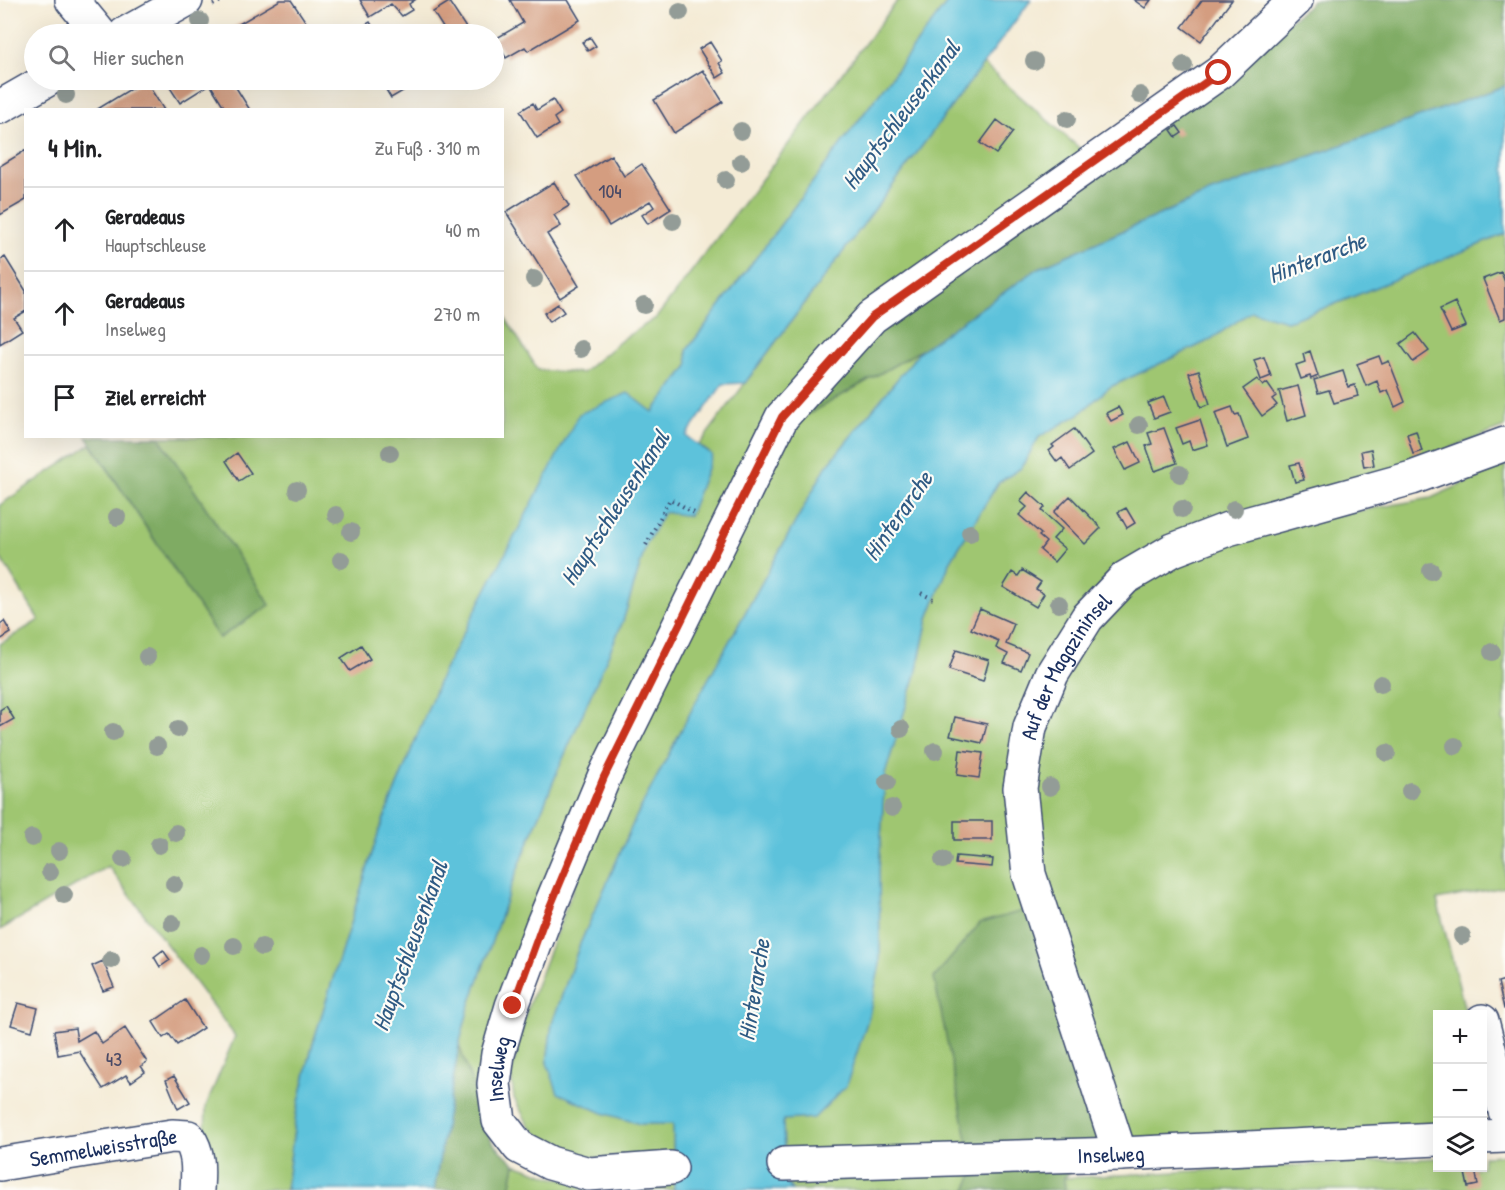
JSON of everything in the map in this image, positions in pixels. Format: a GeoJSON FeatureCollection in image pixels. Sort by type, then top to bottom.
{"type":"FeatureCollection","features":[{"type":"Feature","properties":{"kind":"street"},"geometry":{"type":"LineString","coordinates":[[72,0],[92,24]]}},
{"type":"Feature","properties":{"kind":"street"},"geometry":{"type":"LineString","coordinates":[[143,24],[186,0]]}},
{"type":"Feature","properties":{"kind":"street","name":"Inselweg"},"geometry":{"type":"LineString","coordinates":[[671,1168],[589,1174],[550,1163],[519,1147],[499,1121],[494,1084],[498,1054],[516,996],[604,777],[782,417],[872,317],[1219,73],[1296,0]]}},
{"type":"Feature","properties":{"kind":"street"},"geometry":{"type":"LineString","coordinates":[[0,107],[30,90]]}},
{"type":"Feature","properties":{"kind":"street","name":"Auf der Magazininsel"},"geometry":{"type":"LineString","coordinates":[[1120,1154],[1029,874],[1020,788],[1030,727],[1052,674],[1087,618],[1125,578],[1173,550],[1228,529],[1412,478],[1505,444]]}},
{"type":"Feature","properties":{"kind":"street"},"geometry":{"type":"LineString","coordinates":[[1487,1040],[1505,1111]]}},
{"type":"Feature","properties":{"kind":"street","name":"Semmelweisstraße"},"geometry":{"type":"LineString","coordinates":[[0,1164],[172,1136],[188,1137],[197,1154],[197,1190]]}},
{"type":"Feature","properties":{"kind":"street"},"geometry":{"type":"LineString","coordinates":[[1487,1137],[1505,1136]]}},
{"type":"Feature","properties":{"kind":"street","name":"Inselweg"},"geometry":{"type":"LineString","coordinates":[[784,1164],[1120,1154],[1433,1139]]}},
{"type":"Feature","properties":{"kind":"path"},"geometry":{"type":"LineString","coordinates":[[646,545],[670,499],[698,515]]}},
{"type":"Feature","properties":{"kind":"path"},"geometry":{"type":"LineString","coordinates":[[921,593],[935,600]]}},
{"type":"Feature","properties":{"kind":"green space"},"geometry":{"type":"Polygon","coordinates":[[[898,0],[949,0],[687,350],[688,366],[653,413],[628,393],[579,415],[441,676],[379,831],[313,1043],[296,1115],[286,1190],[203,1190],[206,1106],[235,1036],[108,866],[0,930],[0,644],[39,620],[0,557],[0,505],[91,444],[219,638],[270,605],[160,438],[504,438],[504,316],[538,370],[582,373],[624,338],[656,318],[898,0]]]}},
{"type":"Feature","properties":{"kind":"green space"},"geometry":{"type":"Polygon","coordinates":[[[1312,0],[1505,0],[1505,86],[1209,193],[1039,268],[921,350],[793,423],[882,322],[1306,8],[1312,0]]]}},
{"type":"Feature","properties":{"kind":"green space"},"geometry":{"type":"Polygon","coordinates":[[[983,64],[1085,153],[783,397],[479,1079],[481,1114],[459,1045],[468,1010],[512,883],[623,621],[646,545],[664,512],[689,515],[712,455],[699,445],[983,64]]]}},
{"type":"Feature","properties":{"kind":"green space"},"geometry":{"type":"Polygon","coordinates":[[[1505,234],[1505,427],[1404,466],[1193,529],[1043,665],[1030,909],[974,1173],[966,1190],[792,1190],[783,1177],[783,1120],[880,964],[879,870],[885,773],[916,674],[928,618],[950,562],[998,483],[1021,468],[1039,437],[1079,414],[1110,387],[1208,341],[1252,311],[1287,321],[1330,306],[1505,234]]]}},
{"type":"Feature","properties":{"kind":"green space"},"geometry":{"type":"Polygon","coordinates":[[[921,350],[826,467],[699,696],[635,819],[580,944],[552,1024],[547,1063],[640,1124],[674,1123],[673,1159],[593,1158],[571,1153],[546,1142],[529,1126],[514,1098],[511,1075],[526,1012],[613,785],[793,423],[921,350]]]}},
{"type":"Feature","properties":{"kind":"green space"},"geometry":{"type":"Polygon","coordinates":[[[88,438],[160,438],[270,605],[219,638],[88,438]]]}},
{"type":"Feature","properties":{"kind":"green space"},"geometry":{"type":"Polygon","coordinates":[[[1505,465],[1505,711],[1503,720],[1505,723],[1505,887],[1437,900],[1465,1010],[1433,1010],[1433,1128],[1149,1142],[1120,1134],[1049,908],[1033,792],[1042,734],[1062,680],[1097,623],[1134,585],[1174,563],[1291,523],[1431,498],[1505,465]]]}},
{"type":"Feature","properties":{"kind":"green space"},"geometry":{"type":"Polygon","coordinates":[[[1030,909],[1104,1137],[1064,1178],[1065,1190],[966,1190],[974,1173],[934,978],[980,923],[1030,909]]]}},
{"type":"Feature","properties":{"kind":"green space"},"geometry":{"type":"Polygon","coordinates":[[[459,1045],[492,1142],[515,1164],[510,1190],[434,1190],[459,1045]]]}},
{"type":"Feature","properties":{"kind":"green space"},"geometry":{"type":"Polygon","coordinates":[[[1505,1155],[1505,1190],[1065,1190],[1064,1178],[1433,1158],[1433,1172],[1487,1172],[1487,1156],[1505,1155]]]}},
{"type":"Feature","properties":{"kind":"green space"},"geometry":{"type":"Polygon","coordinates":[[[515,1164],[554,1178],[674,1180],[674,1190],[510,1190],[515,1164]]]}},
{"type":"Feature","properties":{"kind":"water","name":"Hauptschleusenkanal"},"geometry":{"type":"Polygon","coordinates":[[[949,0],[1031,0],[745,383],[723,384],[686,436],[712,455],[689,516],[664,512],[646,545],[623,621],[512,883],[468,1010],[459,1045],[434,1190],[286,1190],[296,1115],[313,1043],[379,831],[441,676],[579,414],[628,393],[653,412],[688,366],[687,350],[949,0]]]}},
{"type":"Feature","properties":{"kind":"water","name":"Hinterarche"},"geometry":{"type":"Polygon","coordinates":[[[1505,86],[1505,234],[1330,306],[1287,321],[1252,311],[1208,341],[1110,387],[1079,414],[1039,437],[1021,468],[998,483],[950,562],[928,618],[916,674],[885,774],[879,870],[880,964],[869,1016],[846,1086],[814,1118],[783,1120],[783,1177],[792,1190],[674,1190],[673,1124],[640,1124],[603,1113],[558,1093],[547,1063],[552,1024],[580,944],[635,819],[699,696],[826,467],[921,350],[1039,268],[1209,193],[1505,86]]]}},
{"type":"Feature","properties":{"kind":"building"},"geometry":{"type":"Polygon","coordinates":[[[280,0],[291,0],[307,24],[239,24],[280,0]]]}},
{"type":"Feature","properties":{"kind":"building"},"geometry":{"type":"Polygon","coordinates":[[[360,0],[415,0],[409,4],[412,10],[402,16],[391,4],[370,17],[360,0]]]}},
{"type":"Feature","properties":{"kind":"building"},"geometry":{"type":"Polygon","coordinates":[[[510,0],[568,0],[580,20],[528,51],[525,47],[506,58],[504,34],[523,23],[510,0]]]}},
{"type":"Feature","properties":{"kind":"building"},"geometry":{"type":"Polygon","coordinates":[[[1134,0],[1151,0],[1145,8],[1134,0]]]}},
{"type":"Feature","properties":{"kind":"building"},"geometry":{"type":"Polygon","coordinates":[[[1202,0],[1232,0],[1201,41],[1182,27],[1202,0]]]}},
{"type":"Feature","properties":{"kind":"building"},"geometry":{"type":"Polygon","coordinates":[[[449,2],[463,24],[441,24],[433,12],[449,2]]]}},
{"type":"Feature","properties":{"kind":"building"},"geometry":{"type":"Polygon","coordinates":[[[590,37],[596,46],[588,51],[582,42],[590,37]]]}},
{"type":"Feature","properties":{"kind":"building"},"geometry":{"type":"Polygon","coordinates":[[[710,42],[722,61],[719,63],[725,73],[717,78],[699,49],[710,42]]]}},
{"type":"Feature","properties":{"kind":"building"},"geometry":{"type":"Polygon","coordinates":[[[703,70],[723,102],[674,133],[654,100],[703,70]]]}},
{"type":"Feature","properties":{"kind":"building"},"geometry":{"type":"Polygon","coordinates":[[[129,90],[151,90],[163,108],[99,108],[129,90]]]}},
{"type":"Feature","properties":{"kind":"building"},"geometry":{"type":"Polygon","coordinates":[[[172,90],[201,90],[180,103],[172,90]]]}},
{"type":"Feature","properties":{"kind":"building"},"geometry":{"type":"Polygon","coordinates":[[[214,90],[238,90],[249,108],[225,108],[214,90]]]}},
{"type":"Feature","properties":{"kind":"building"},"geometry":{"type":"Polygon","coordinates":[[[386,90],[405,90],[391,98],[386,90]]]}},
{"type":"Feature","properties":{"kind":"building"},"geometry":{"type":"Polygon","coordinates":[[[553,100],[561,113],[554,118],[558,125],[537,138],[520,111],[533,103],[537,110],[553,100]]]}},
{"type":"Feature","properties":{"kind":"building"},"geometry":{"type":"Polygon","coordinates":[[[997,120],[1013,132],[996,154],[980,143],[997,120]]]}},
{"type":"Feature","properties":{"kind":"building"},"geometry":{"type":"Polygon","coordinates":[[[1177,126],[1182,133],[1176,137],[1171,130],[1177,126]]]}},
{"type":"Feature","properties":{"kind":"building"},"geometry":{"type":"Polygon","coordinates":[[[24,151],[24,201],[0,215],[0,166],[24,151]]]}},
{"type":"Feature","properties":{"kind":"building"},"geometry":{"type":"Polygon","coordinates":[[[611,155],[624,176],[642,164],[671,209],[648,224],[642,215],[654,207],[650,201],[609,226],[577,176],[611,155]]]}},
{"type":"Feature","properties":{"kind":"building"},"geometry":{"type":"Polygon","coordinates":[[[554,182],[569,206],[554,215],[561,226],[547,234],[579,286],[560,298],[506,212],[554,182]]]}},
{"type":"Feature","properties":{"kind":"building"},"geometry":{"type":"Polygon","coordinates":[[[5,257],[24,288],[24,312],[14,318],[22,330],[0,344],[0,260],[5,257]]]}},
{"type":"Feature","properties":{"kind":"building"},"geometry":{"type":"Polygon","coordinates":[[[1501,272],[1505,282],[1505,318],[1500,320],[1483,279],[1501,272]]]}},
{"type":"Feature","properties":{"kind":"building"},"geometry":{"type":"Polygon","coordinates":[[[1455,302],[1466,326],[1451,332],[1440,309],[1455,302]]]}},
{"type":"Feature","properties":{"kind":"building"},"geometry":{"type":"Polygon","coordinates":[[[558,304],[564,312],[549,322],[544,313],[558,304]]]}},
{"type":"Feature","properties":{"kind":"building"},"geometry":{"type":"Polygon","coordinates":[[[1415,333],[1429,351],[1413,362],[1400,344],[1415,333]]]}},
{"type":"Feature","properties":{"kind":"building"},"geometry":{"type":"Polygon","coordinates":[[[1310,351],[1318,376],[1301,379],[1296,365],[1305,362],[1303,354],[1310,351]]]}},
{"type":"Feature","properties":{"kind":"building"},"geometry":{"type":"Polygon","coordinates":[[[1379,356],[1382,364],[1389,361],[1405,402],[1395,407],[1388,390],[1381,393],[1377,381],[1366,386],[1357,364],[1379,356]]]}},
{"type":"Feature","properties":{"kind":"building"},"geometry":{"type":"Polygon","coordinates":[[[1264,357],[1271,376],[1261,380],[1254,360],[1264,357]]]}},
{"type":"Feature","properties":{"kind":"building"},"geometry":{"type":"Polygon","coordinates":[[[1199,370],[1210,404],[1201,407],[1189,373],[1199,370]]]}},
{"type":"Feature","properties":{"kind":"building"},"geometry":{"type":"Polygon","coordinates":[[[1343,371],[1348,387],[1355,385],[1358,396],[1334,403],[1329,390],[1318,393],[1314,380],[1343,371]]]}},
{"type":"Feature","properties":{"kind":"building"},"geometry":{"type":"Polygon","coordinates":[[[1257,379],[1263,386],[1267,383],[1276,396],[1272,399],[1277,405],[1262,416],[1243,389],[1257,379]]]}},
{"type":"Feature","properties":{"kind":"building"},"geometry":{"type":"Polygon","coordinates":[[[1298,386],[1306,415],[1287,421],[1279,391],[1298,386]]]}},
{"type":"Feature","properties":{"kind":"building"},"geometry":{"type":"Polygon","coordinates":[[[1164,397],[1170,412],[1154,418],[1148,403],[1164,397]]]}},
{"type":"Feature","properties":{"kind":"building"},"geometry":{"type":"Polygon","coordinates":[[[1118,407],[1123,415],[1111,421],[1106,413],[1118,407]]]}},
{"type":"Feature","properties":{"kind":"building"},"geometry":{"type":"Polygon","coordinates":[[[1232,407],[1235,415],[1239,414],[1248,439],[1227,447],[1215,413],[1232,407]]]}},
{"type":"Feature","properties":{"kind":"building"},"geometry":{"type":"Polygon","coordinates":[[[1200,420],[1208,445],[1192,450],[1189,441],[1182,444],[1176,428],[1200,420]]]}},
{"type":"Feature","properties":{"kind":"building"},"geometry":{"type":"Polygon","coordinates":[[[1164,428],[1177,463],[1155,471],[1146,446],[1152,444],[1148,433],[1164,428]]]}},
{"type":"Feature","properties":{"kind":"building"},"geometry":{"type":"Polygon","coordinates":[[[1074,429],[1092,454],[1070,470],[1062,458],[1057,462],[1049,451],[1054,447],[1052,445],[1074,429]]]}},
{"type":"Feature","properties":{"kind":"building"},"geometry":{"type":"Polygon","coordinates":[[[1416,431],[1422,451],[1413,454],[1407,434],[1416,431]]]}},
{"type":"Feature","properties":{"kind":"building"},"geometry":{"type":"Polygon","coordinates":[[[1130,442],[1140,463],[1125,470],[1114,449],[1130,442]]]}},
{"type":"Feature","properties":{"kind":"building"},"geometry":{"type":"Polygon","coordinates":[[[1371,449],[1374,465],[1364,467],[1361,451],[1371,449]]]}},
{"type":"Feature","properties":{"kind":"building"},"geometry":{"type":"Polygon","coordinates":[[[237,453],[251,473],[239,481],[226,461],[237,453]]]}},
{"type":"Feature","properties":{"kind":"building"},"geometry":{"type":"Polygon","coordinates":[[[1299,463],[1304,480],[1295,482],[1290,465],[1299,463]]]}},
{"type":"Feature","properties":{"kind":"building"},"geometry":{"type":"Polygon","coordinates":[[[1028,492],[1045,507],[1042,511],[1062,529],[1053,539],[1065,549],[1054,562],[1040,550],[1046,542],[1039,536],[1041,534],[1019,515],[1027,507],[1020,501],[1028,492]]]}},
{"type":"Feature","properties":{"kind":"building"},"geometry":{"type":"Polygon","coordinates":[[[1070,496],[1101,528],[1085,544],[1054,512],[1070,496]]]}},
{"type":"Feature","properties":{"kind":"building"},"geometry":{"type":"Polygon","coordinates":[[[1126,508],[1135,523],[1127,528],[1118,512],[1126,508]]]}},
{"type":"Feature","properties":{"kind":"building"},"geometry":{"type":"Polygon","coordinates":[[[1022,570],[1041,582],[1036,589],[1044,594],[1036,607],[1003,587],[1012,572],[1018,576],[1022,570]]]}},
{"type":"Feature","properties":{"kind":"building"},"geometry":{"type":"Polygon","coordinates":[[[980,609],[1014,624],[1006,644],[1028,653],[1021,670],[1004,663],[1008,654],[996,648],[999,641],[971,629],[980,609]]]}},
{"type":"Feature","properties":{"kind":"building"},"geometry":{"type":"Polygon","coordinates":[[[4,621],[11,633],[0,640],[0,624],[4,621]]]}},
{"type":"Feature","properties":{"kind":"building"},"geometry":{"type":"Polygon","coordinates":[[[361,645],[370,659],[350,671],[341,658],[361,645]]]}},
{"type":"Feature","properties":{"kind":"building"},"geometry":{"type":"Polygon","coordinates":[[[956,650],[989,660],[983,681],[949,670],[956,650]]]}},
{"type":"Feature","properties":{"kind":"building"},"geometry":{"type":"Polygon","coordinates":[[[6,706],[14,719],[0,727],[0,710],[6,706]]]}},
{"type":"Feature","properties":{"kind":"building"},"geometry":{"type":"Polygon","coordinates":[[[955,717],[987,724],[982,743],[950,736],[955,717]]]}},
{"type":"Feature","properties":{"kind":"building"},"geometry":{"type":"Polygon","coordinates":[[[960,750],[983,753],[979,778],[957,775],[960,750]]]}},
{"type":"Feature","properties":{"kind":"building"},"geometry":{"type":"Polygon","coordinates":[[[954,821],[992,821],[992,840],[954,840],[954,821]]]}},
{"type":"Feature","properties":{"kind":"building"},"geometry":{"type":"Polygon","coordinates":[[[956,856],[993,859],[992,867],[955,864],[956,856]]]}},
{"type":"Feature","properties":{"kind":"building"},"geometry":{"type":"Polygon","coordinates":[[[163,950],[170,960],[160,967],[154,957],[163,950]]]}},
{"type":"Feature","properties":{"kind":"building"},"geometry":{"type":"Polygon","coordinates":[[[103,961],[114,987],[103,991],[92,966],[103,961]]]}},
{"type":"Feature","properties":{"kind":"building"},"geometry":{"type":"Polygon","coordinates":[[[1505,980],[1505,1009],[1504,1009],[1498,982],[1505,980]]]}},
{"type":"Feature","properties":{"kind":"building"},"geometry":{"type":"Polygon","coordinates":[[[185,1000],[203,1028],[177,1045],[169,1034],[163,1038],[153,1022],[185,1000]]]}},
{"type":"Feature","properties":{"kind":"building"},"geometry":{"type":"Polygon","coordinates":[[[18,1003],[38,1008],[32,1031],[11,1025],[18,1003]]]}},
{"type":"Feature","properties":{"kind":"building"},"geometry":{"type":"Polygon","coordinates":[[[75,1028],[77,1041],[94,1031],[102,1044],[125,1028],[147,1062],[141,1066],[145,1072],[131,1082],[126,1075],[103,1089],[79,1051],[58,1055],[54,1031],[75,1028]]]}},
{"type":"Feature","properties":{"kind":"building"},"geometry":{"type":"Polygon","coordinates":[[[174,1076],[190,1102],[178,1109],[166,1080],[174,1076]]]}},
{"type":"Feature","properties":{"kind":"building"},"geometry":{"type":"Polygon","coordinates":[[[1465,1172],[1476,1172],[1478,1185],[1468,1187],[1465,1172]]]}},
{"type":"Feature","properties":{"kind":"route"},"geometry":{"type":"LineString","coordinates":[[513,1006],[542,926],[604,777],[782,417],[872,317],[1219,73]]}}]}
